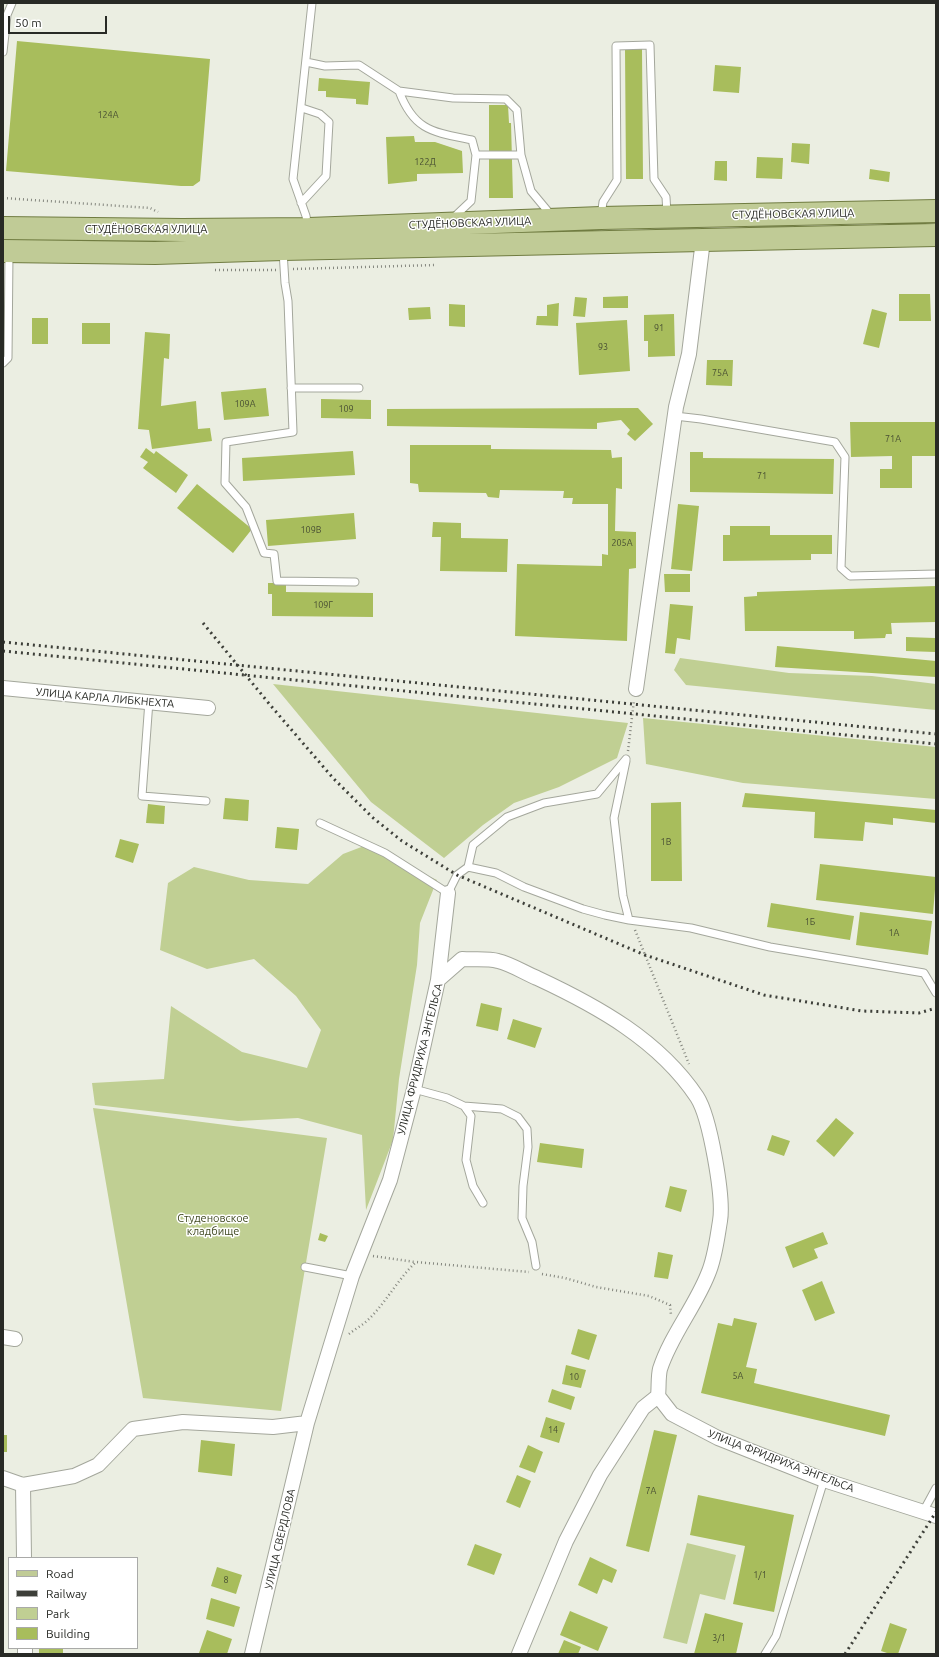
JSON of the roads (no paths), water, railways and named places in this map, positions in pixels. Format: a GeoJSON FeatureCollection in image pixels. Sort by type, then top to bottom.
{"type":"FeatureCollection","features":[{"type":"Feature","properties":{"kind":"main road","name":"СТУДЁНОВСКАЯ УЛИЦА"},"geometry":{"type":"LineString","coordinates":[[3,228],[182,230],[308,229],[667,216],[936,211]]}},
{"type":"Feature","properties":{"kind":"main road","name":"СТУДЁНОВСКАЯ УЛИЦА"},"geometry":{"type":"LineString","coordinates":[[6,252],[155,252],[283,248],[936,235]]}},
{"type":"Feature","properties":{"kind":"street"},"geometry":{"type":"LineString","coordinates":[[636,689],[675,416],[689,354],[703,240]]}},
{"type":"Feature","properties":{"kind":"street","name":"УЛИЦА КАРЛА ЛИБКНЕХТА"},"geometry":{"type":"LineString","coordinates":[[3,688],[149,701],[208,708]]}},
{"type":"Feature","properties":{"kind":"street"},"geometry":{"type":"LineString","coordinates":[[438,980],[448,893]]}},
{"type":"Feature","properties":{"kind":"street","name":"УЛИЦА ФРИДРИХА ЭНГЕЛЬСА"},"geometry":{"type":"LineString","coordinates":[[307,1423],[352,1276],[390,1180],[414,1089],[438,980],[462,959],[498,961],[568,993],[609,1016],[647,1042],[679,1072],[698,1099],[707,1125],[720,1185],[721,1219],[709,1274],[674,1338],[660,1370],[658,1396],[672,1414],[718,1438],[824,1480],[930,1514]]}},
{"type":"Feature","properties":{"kind":"street"},"geometry":{"type":"LineString","coordinates":[[519,1654],[566,1541],[600,1475],[643,1408],[658,1396]]}},
{"type":"Feature","properties":{"kind":"street"},"geometry":{"type":"LineString","coordinates":[[3,1478],[23,1485],[74,1476],[98,1465],[133,1429],[183,1422],[273,1427],[307,1423]]}},
{"type":"Feature","properties":{"kind":"street","name":"УЛИЦА СВЕРДЛОВА"},"geometry":{"type":"LineString","coordinates":[[252,1654],[307,1423]]}},
{"type":"Feature","properties":{"kind":"street"},"geometry":{"type":"LineString","coordinates":[[23,1485],[24,1557]]}},
{"type":"Feature","properties":{"kind":"lane"},"geometry":{"type":"LineString","coordinates":[[3,52],[7,15],[12,3]]}},
{"type":"Feature","properties":{"kind":"lane"},"geometry":{"type":"LineString","coordinates":[[308,229],[306,216],[293,179],[302,108],[312,3]]}},
{"type":"Feature","properties":{"kind":"lane"},"geometry":{"type":"LineString","coordinates":[[601,218],[603,202],[617,180],[616,46],[650,45],[654,179],[666,197],[667,216]]}},
{"type":"Feature","properties":{"kind":"lane"},"geometry":{"type":"LineString","coordinates":[[306,62],[325,66],[359,64],[399,91],[453,98],[506,99],[517,110],[521,155],[531,191],[555,220]]}},
{"type":"Feature","properties":{"kind":"lane"},"geometry":{"type":"LineString","coordinates":[[399,91],[405,107],[417,122],[436,132],[472,140],[476,155],[471,201],[448,223]]}},
{"type":"Feature","properties":{"kind":"lane"},"geometry":{"type":"LineString","coordinates":[[301,203],[326,176],[329,122],[320,114],[302,108]]}},
{"type":"Feature","properties":{"kind":"lane"},"geometry":{"type":"LineString","coordinates":[[476,155],[521,155]]}},
{"type":"Feature","properties":{"kind":"lane"},"geometry":{"type":"LineString","coordinates":[[283,248],[285,283],[288,301],[293,432],[226,442],[225,483],[246,507],[264,553],[274,554],[277,581],[355,582]]}},
{"type":"Feature","properties":{"kind":"lane"},"geometry":{"type":"LineString","coordinates":[[3,363],[8,358],[6,252]]}},
{"type":"Feature","properties":{"kind":"lane"},"geometry":{"type":"LineString","coordinates":[[291,388],[359,388]]}},
{"type":"Feature","properties":{"kind":"lane"},"geometry":{"type":"LineString","coordinates":[[675,416],[701,419],[835,442],[845,457],[841,568],[850,576],[936,574]]}},
{"type":"Feature","properties":{"kind":"lane"},"geometry":{"type":"LineString","coordinates":[[149,701],[142,796],[206,801]]}},
{"type":"Feature","properties":{"kind":"lane"},"geometry":{"type":"LineString","coordinates":[[320,823],[385,853],[448,893],[457,875],[468,867],[473,846],[507,817],[544,803],[597,794],[626,759],[614,818],[624,896],[629,920]]}},
{"type":"Feature","properties":{"kind":"lane"},"geometry":{"type":"LineString","coordinates":[[468,867],[496,873],[524,887],[583,909],[629,920],[691,928],[770,947],[924,974],[936,993]]}},
{"type":"Feature","properties":{"kind":"lane"},"geometry":{"type":"LineString","coordinates":[[414,1089],[446,1098],[464,1106],[502,1109],[518,1118],[527,1129],[528,1147],[523,1186],[522,1218],[532,1242],[536,1266]]}},
{"type":"Feature","properties":{"kind":"lane"},"geometry":{"type":"LineString","coordinates":[[464,1106],[471,1116],[466,1160],[473,1186],[482,1203]]}},
{"type":"Feature","properties":{"kind":"lane"},"geometry":{"type":"LineString","coordinates":[[306,1267],[352,1276]]}},
{"type":"Feature","properties":{"kind":"lane"},"geometry":{"type":"LineString","coordinates":[[765,1654],[776,1636],[824,1480]]}},
{"type":"Feature","properties":{"kind":"lane"},"geometry":{"type":"LineString","coordinates":[[930,1514],[936,1488]]}},
{"type":"Feature","properties":{"kind":"railway"},"geometry":{"type":"LineString","coordinates":[[203,623],[271,706],[333,778],[372,817],[402,841],[457,875],[645,955],[764,995],[862,1011],[919,1013],[936,1008]]}},
{"type":"Feature","properties":{"kind":"railway"},"geometry":{"type":"LineString","coordinates":[[3,642],[936,734]]}},
{"type":"Feature","properties":{"kind":"railway"},"geometry":{"type":"LineString","coordinates":[[3,651],[936,744]]}},
{"type":"Feature","properties":{"kind":"railway"},"geometry":{"type":"LineString","coordinates":[[845,1654],[936,1512]]}},
{"type":"Feature","properties":{"kind":"park label","name":"Студеновское кладбище"},"geometry":{"type":"Point","coordinates":[213,1224]}}]}
